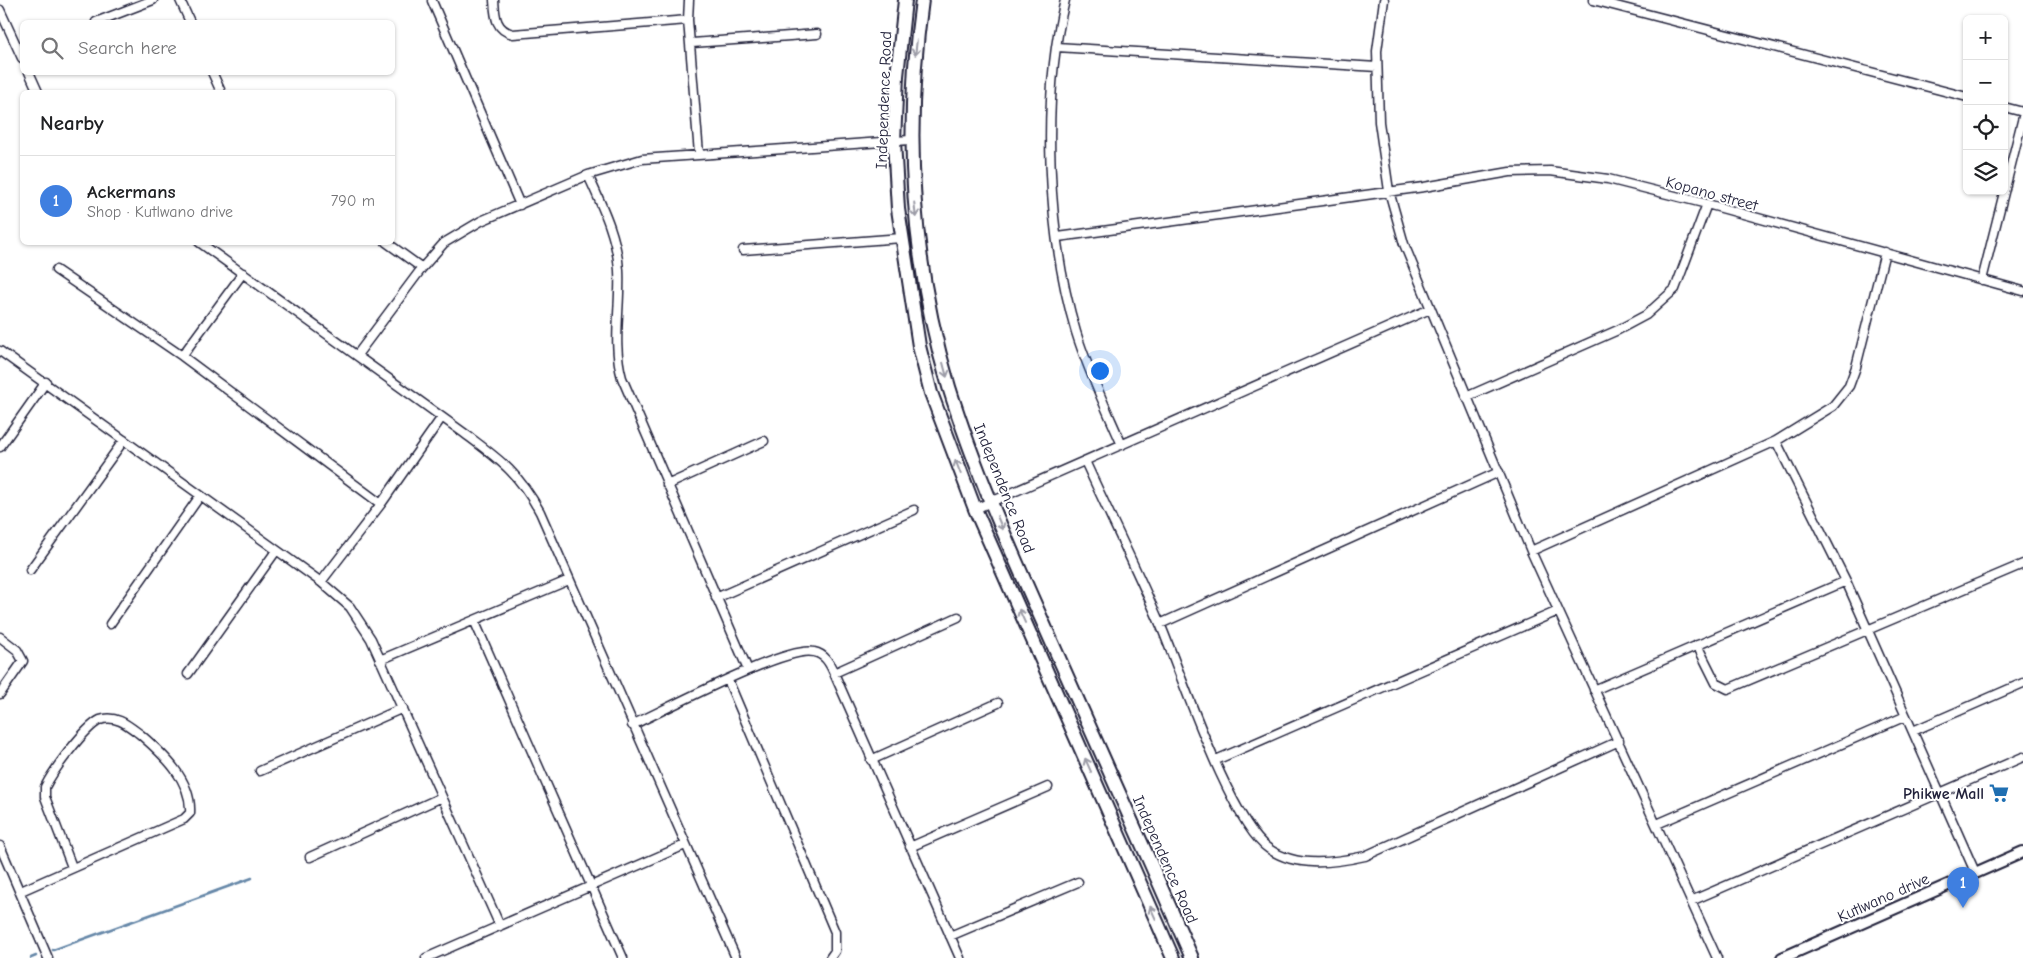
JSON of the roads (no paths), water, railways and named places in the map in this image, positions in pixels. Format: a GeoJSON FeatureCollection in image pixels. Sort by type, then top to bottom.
{"type":"FeatureCollection","features":[{"type":"Feature","properties":{"kind":"main road","name":"Independence Road"},"geometry":{"type":"LineString","coordinates":[[906,0],[897,76],[894,141],[898,209],[919,346],[931,394],[975,509],[1173,958]]}},
{"type":"Feature","properties":{"kind":"main road","name":"Independence Road"},"geometry":{"type":"LineString","coordinates":[[922,0],[912,81],[910,140],[916,216],[937,340],[949,387],[991,502],[1192,958]]}},
{"type":"Feature","properties":{"kind":"street"},"geometry":{"type":"LineString","coordinates":[[101,20],[153,0]]}},
{"type":"Feature","properties":{"kind":"street"},"geometry":{"type":"LineString","coordinates":[[180,0],[189,20]]}},
{"type":"Feature","properties":{"kind":"street"},"geometry":{"type":"LineString","coordinates":[[494,0],[495,17],[499,26],[505,32],[513,34],[688,20]]}},
{"type":"Feature","properties":{"kind":"street"},"geometry":{"type":"LineString","coordinates":[[689,0],[688,20],[692,43],[699,154]]}},
{"type":"Feature","properties":{"kind":"street"},"geometry":{"type":"LineString","coordinates":[[1065,0],[1052,80],[1052,175],[1060,263],[1077,333],[1090,370],[1122,445]]}},
{"type":"Feature","properties":{"kind":"street"},"geometry":{"type":"LineString","coordinates":[[1384,0],[1377,66],[1379,122],[1389,191],[1404,244],[1531,551],[1717,958]]}},
{"type":"Feature","properties":{"kind":"street"},"geometry":{"type":"LineString","coordinates":[[1593,0],[1963,96]]}},
{"type":"Feature","properties":{"kind":"street"},"geometry":{"type":"LineString","coordinates":[[432,1],[520,205]]}},
{"type":"Feature","properties":{"kind":"street"},"geometry":{"type":"LineString","coordinates":[[0,10],[20,54]]}},
{"type":"Feature","properties":{"kind":"street"},"geometry":{"type":"LineString","coordinates":[[692,43],[817,34]]}},
{"type":"Feature","properties":{"kind":"street"},"geometry":{"type":"LineString","coordinates":[[1057,47],[1377,66]]}},
{"type":"Feature","properties":{"kind":"street"},"geometry":{"type":"LineString","coordinates":[[30,75],[37,90]]}},
{"type":"Feature","properties":{"kind":"street"},"geometry":{"type":"LineString","coordinates":[[213,75],[220,90]]}},
{"type":"Feature","properties":{"kind":"street"},"geometry":{"type":"LineString","coordinates":[[2008,108],[2023,112]]}},
{"type":"Feature","properties":{"kind":"street"},"geometry":{"type":"LineString","coordinates":[[1982,280],[2023,117]]}},
{"type":"Feature","properties":{"kind":"street"},"geometry":{"type":"LineString","coordinates":[[357,355],[422,268],[444,243],[456,234],[588,175],[642,159],[910,140]]}},
{"type":"Feature","properties":{"kind":"street","name":"Kopano street"},"geometry":{"type":"LineString","coordinates":[[1058,237],[1424,187],[1510,172],[1550,171],[1608,179],[1707,204],[2023,291]]}},
{"type":"Feature","properties":{"kind":"street"},"geometry":{"type":"LineString","coordinates":[[588,175],[601,202],[616,248],[620,289],[617,341],[620,371],[667,485],[748,670]]}},
{"type":"Feature","properties":{"kind":"street"},"geometry":{"type":"LineString","coordinates":[[1466,397],[1618,330],[1646,315],[1675,289],[1707,204]]}},
{"type":"Feature","properties":{"kind":"street"},"geometry":{"type":"LineString","coordinates":[[742,250],[902,238]]}},
{"type":"Feature","properties":{"kind":"street"},"geometry":{"type":"LineString","coordinates":[[203,245],[502,461],[518,478],[540,512],[736,958]]}},
{"type":"Feature","properties":{"kind":"street"},"geometry":{"type":"LineString","coordinates":[[390,245],[422,268]]}},
{"type":"Feature","properties":{"kind":"street"},"geometry":{"type":"LineString","coordinates":[[1531,551],[1776,441],[1833,406],[1849,386],[1856,368],[1885,252]]}},
{"type":"Feature","properties":{"kind":"street"},"geometry":{"type":"LineString","coordinates":[[56,270],[182,356],[381,504]]}},
{"type":"Feature","properties":{"kind":"street"},"geometry":{"type":"LineString","coordinates":[[182,356],[243,273]]}},
{"type":"Feature","properties":{"kind":"street"},"geometry":{"type":"LineString","coordinates":[[975,509],[1430,309]]}},
{"type":"Feature","properties":{"kind":"street"},"geometry":{"type":"LineString","coordinates":[[0,351],[46,382],[200,496],[321,582],[350,608],[362,623],[403,708],[500,926]]}},
{"type":"Feature","properties":{"kind":"street"},"geometry":{"type":"LineString","coordinates":[[0,447],[46,382]]}},
{"type":"Feature","properties":{"kind":"street"},"geometry":{"type":"LineString","coordinates":[[321,582],[381,504],[442,417]]}},
{"type":"Feature","properties":{"kind":"street"},"geometry":{"type":"LineString","coordinates":[[30,570],[124,440]]}},
{"type":"Feature","properties":{"kind":"street"},"geometry":{"type":"LineString","coordinates":[[667,485],[764,441]]}},
{"type":"Feature","properties":{"kind":"street"},"geometry":{"type":"LineString","coordinates":[[1776,441],[1846,581],[1976,872]]}},
{"type":"Feature","properties":{"kind":"street"},"geometry":{"type":"LineString","coordinates":[[1085,461],[1160,624],[1233,799],[1253,833],[1264,845],[1281,855],[1303,862],[1334,862],[1364,856],[1619,741]]}},
{"type":"Feature","properties":{"kind":"street"},"geometry":{"type":"LineString","coordinates":[[1160,624],[1499,472]]}},
{"type":"Feature","properties":{"kind":"street"},"geometry":{"type":"LineString","coordinates":[[110,624],[200,496]]}},
{"type":"Feature","properties":{"kind":"street"},"geometry":{"type":"LineString","coordinates":[[716,598],[914,510]]}},
{"type":"Feature","properties":{"kind":"street"},"geometry":{"type":"LineString","coordinates":[[188,674],[276,551]]}},
{"type":"Feature","properties":{"kind":"street"},"geometry":{"type":"LineString","coordinates":[[1697,645],[1716,683],[1728,689],[1869,631],[2023,564]]}},
{"type":"Feature","properties":{"kind":"street"},"geometry":{"type":"LineString","coordinates":[[380,660],[570,580]]}},
{"type":"Feature","properties":{"kind":"street"},"geometry":{"type":"LineString","coordinates":[[1594,690],[1846,581]]}},
{"type":"Feature","properties":{"kind":"street"},"geometry":{"type":"LineString","coordinates":[[1216,760],[1558,611]]}},
{"type":"Feature","properties":{"kind":"street"},"geometry":{"type":"LineString","coordinates":[[834,674],[958,617]]}},
{"type":"Feature","properties":{"kind":"street"},"geometry":{"type":"LineString","coordinates":[[474,620],[623,958]]}},
{"type":"Feature","properties":{"kind":"street"},"geometry":{"type":"LineString","coordinates":[[0,637],[17,650],[23,661],[0,694]]}},
{"type":"Feature","properties":{"kind":"street"},"geometry":{"type":"LineString","coordinates":[[632,725],[748,670],[804,651],[816,652],[823,656],[834,674],[960,958]]}},
{"type":"Feature","properties":{"kind":"street"},"geometry":{"type":"LineString","coordinates":[[728,680],[835,932],[835,951],[830,958]]}},
{"type":"Feature","properties":{"kind":"street"},"geometry":{"type":"LineString","coordinates":[[1913,731],[2023,683]]}},
{"type":"Feature","properties":{"kind":"street"},"geometry":{"type":"LineString","coordinates":[[871,760],[998,702]]}},
{"type":"Feature","properties":{"kind":"street"},"geometry":{"type":"LineString","coordinates":[[260,772],[403,708]]}},
{"type":"Feature","properties":{"kind":"street"},"geometry":{"type":"LineString","coordinates":[[1657,824],[1906,716]]}},
{"type":"Feature","properties":{"kind":"street"},"geometry":{"type":"LineString","coordinates":[[21,891],[184,819],[190,813],[188,797],[173,766],[164,754],[128,726],[114,718],[101,720],[89,728],[45,788],[45,797],[72,867]]}},
{"type":"Feature","properties":{"kind":"street"},"geometry":{"type":"LineString","coordinates":[[1691,901],[2023,757]]}},
{"type":"Feature","properties":{"kind":"street"},"geometry":{"type":"LineString","coordinates":[[910,847],[1048,787]]}},
{"type":"Feature","properties":{"kind":"street"},"geometry":{"type":"LineString","coordinates":[[310,857],[442,797]]}},
{"type":"Feature","properties":{"kind":"street"},"geometry":{"type":"LineString","coordinates":[[426,958],[685,845]]}},
{"type":"Feature","properties":{"kind":"street"},"geometry":{"type":"LineString","coordinates":[[0,846],[21,891],[48,958]]}},
{"type":"Feature","properties":{"kind":"street","name":"Kutlwano drive"},"geometry":{"type":"LineString","coordinates":[[1782,958],[2023,852]]}},
{"type":"Feature","properties":{"kind":"street"},"geometry":{"type":"LineString","coordinates":[[950,936],[1078,882]]}},
{"type":"Feature","properties":{"kind":"waterway"},"geometry":{"type":"LineString","coordinates":[[53,950],[252,878]]}},
{"type":"Feature","properties":{"kind":"waterway"},"geometry":{"type":"LineString","coordinates":[[31,958],[36,956]]}},
{"type":"Feature","properties":{"kind":"place","name":"Phikwe Mall"},"geometry":{"type":"Point","coordinates":[1999,793]}},
{"type":"Feature","properties":{"kind":"place","name":"Ackermans"},"geometry":{"type":"Point","coordinates":[1963,908]}}]}
